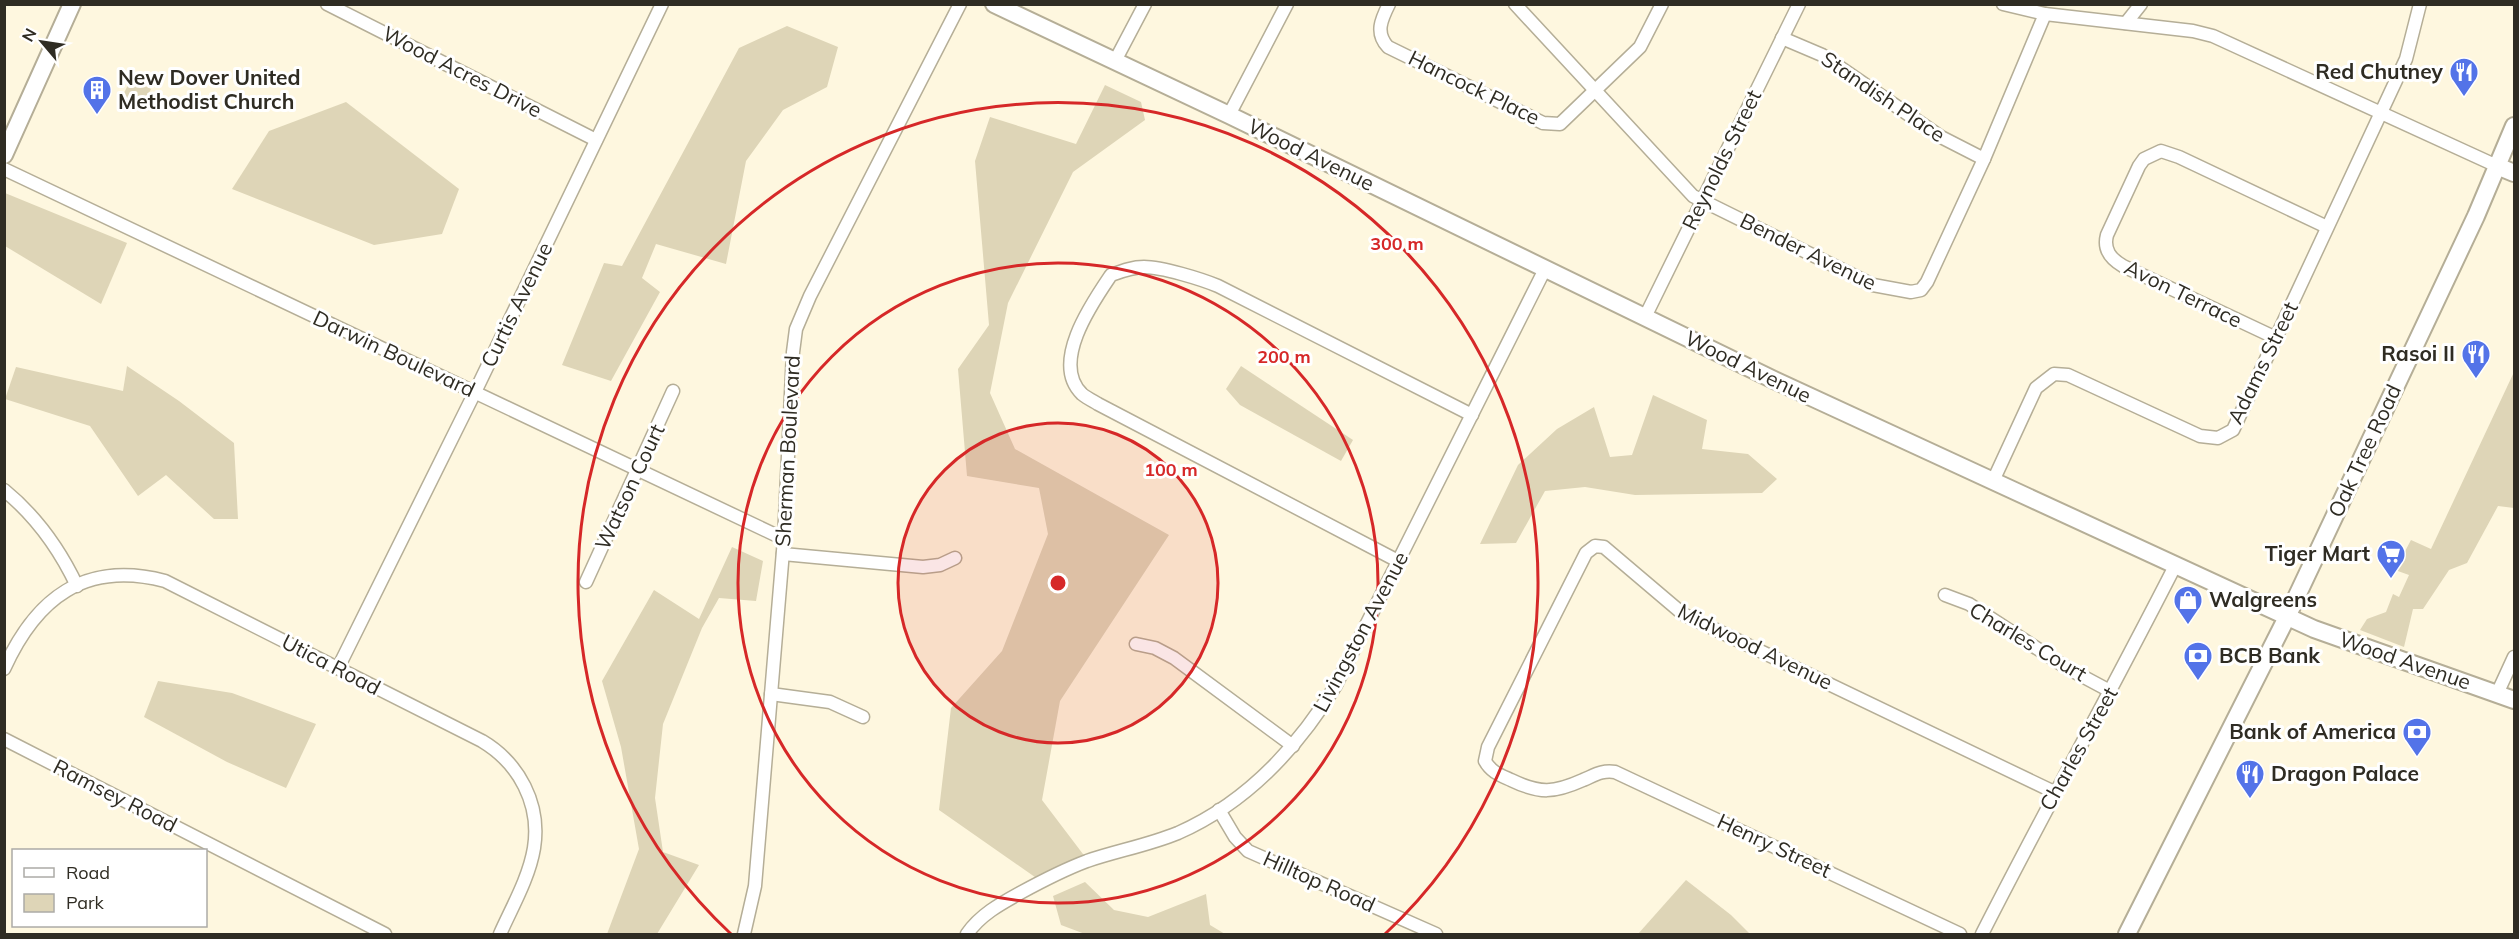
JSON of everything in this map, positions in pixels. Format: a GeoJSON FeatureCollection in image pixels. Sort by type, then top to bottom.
{"type":"FeatureCollection","features":[{"type":"Feature","properties":{"kind":"street"},"geometry":{"type":"LineString","coordinates":[[4,155],[72,4]]}},
{"type":"Feature","properties":{"kind":"street","name":"Wood Acres Drive"},"geometry":{"type":"LineString","coordinates":[[327,4],[351,10],[596,141]]}},
{"type":"Feature","properties":{"kind":"street","name":"Curtis Avenue"},"geometry":{"type":"LineString","coordinates":[[338,668],[475,392],[662,4]]}},
{"type":"Feature","properties":{"kind":"street","name":"Sherman Boulevard"},"geometry":{"type":"LineString","coordinates":[[744,934],[755,886],[783,554],[796,329],[810,296],[960,4]]}},
{"type":"Feature","properties":{"kind":"street"},"geometry":{"type":"LineString","coordinates":[[1115,61],[1145,4]]}},
{"type":"Feature","properties":{"kind":"street"},"geometry":{"type":"LineString","coordinates":[[1229,115],[1287,4]]}},
{"type":"Feature","properties":{"kind":"street","name":"Hancock Place"},"geometry":{"type":"LineString","coordinates":[[1389,4],[1380,27],[1380,36],[1388,47],[1543,123],[1560,124],[1640,47],[1662,4]]}},
{"type":"Feature","properties":{"kind":"street","name":"Bender Avenue"},"geometry":{"type":"LineString","coordinates":[[1515,4],[1693,196],[1873,285],[1911,292],[1921,290],[1927,282],[1984,159],[2045,14]]}},
{"type":"Feature","properties":{"kind":"street","name":"Reynolds Street"},"geometry":{"type":"LineString","coordinates":[[1645,316],[1799,4]]}},
{"type":"Feature","properties":{"kind":"street"},"geometry":{"type":"LineString","coordinates":[[2003,4],[2045,14],[2193,31],[2212,36],[2514,173]]}},
{"type":"Feature","properties":{"kind":"street"},"geometry":{"type":"LineString","coordinates":[[2126,23],[2141,4]]}},
{"type":"Feature","properties":{"kind":"street","name":"Adams Street"},"geometry":{"type":"LineString","coordinates":[[1993,481],[2036,388],[2054,374],[2068,375],[2200,436],[2217,438],[2233,430],[2406,59],[2420,4]]}},
{"type":"Feature","properties":{"kind":"street","name":"Wood Avenue"},"geometry":{"type":"LineString","coordinates":[[1002,6],[1784,385],[2287,617],[2314,629],[2514,700]]}},
{"type":"Feature","properties":{"kind":"street","name":"Standish Place"},"geometry":{"type":"LineString","coordinates":[[1782,38],[1822,55],[1941,137],[1984,159]]}},
{"type":"Feature","properties":{"kind":"street","name":"Oak Tree Road"},"geometry":{"type":"LineString","coordinates":[[2127,934],[2287,617],[2476,216],[2514,126]]}},
{"type":"Feature","properties":{"kind":"street","name":"Avon Terrace"},"geometry":{"type":"LineString","coordinates":[[2276,338],[2117,262],[2109,254],[2106,242],[2139,166],[2144,159],[2161,152],[2179,157],[2327,227]]}},
{"type":"Feature","properties":{"kind":"street","name":"Darwin Boulevard"},"geometry":{"type":"LineString","coordinates":[[4,169],[784,539]]}},
{"type":"Feature","properties":{"kind":"street"},"geometry":{"type":"LineString","coordinates":[[1398,561],[1098,405],[1081,393],[1075,381],[1070,364],[1071,347],[1111,275],[1127,269],[1145,267],[1203,280],[1218,286],[1472,415]]}},
{"type":"Feature","properties":{"kind":"street","name":"Livingston Avenue"},"geometry":{"type":"LineString","coordinates":[[967,934],[986,913],[1054,875],[1086,861],[1178,833],[1219,810],[1250,787],[1293,746],[1315,720],[1336,685],[1545,269]]}},
{"type":"Feature","properties":{"kind":"street","name":"Watson Court"},"geometry":{"type":"LineString","coordinates":[[586,582],[673,391]]}},
{"type":"Feature","properties":{"kind":"street"},"geometry":{"type":"LineString","coordinates":[[4,490],[36,520],[52,541],[77,586]]}},
{"type":"Feature","properties":{"kind":"street","name":"Midwood Avenue"},"geometry":{"type":"LineString","coordinates":[[1587,778],[1556,790],[1529,789],[1489,769],[1485,761],[1485,754],[1586,553],[1595,546],[1611,551],[1683,614],[2054,792]]}},
{"type":"Feature","properties":{"kind":"street"},"geometry":{"type":"LineString","coordinates":[[783,554],[923,567],[940,565],[955,558]]}},
{"type":"Feature","properties":{"kind":"street","name":"Charles Street"},"geometry":{"type":"LineString","coordinates":[[1982,934],[2054,792],[2176,564]]}},
{"type":"Feature","properties":{"kind":"street","name":"Utica Road"},"geometry":{"type":"LineString","coordinates":[[4,669],[19,637],[35,616],[54,599],[77,586],[101,578],[127,575],[165,581],[482,741],[499,751],[513,766],[528,797],[534,822],[534,846],[529,867],[500,934]]}},
{"type":"Feature","properties":{"kind":"street","name":"Charles Court"},"geometry":{"type":"LineString","coordinates":[[1945,595],[1969,604],[2067,668],[2110,691]]}},
{"type":"Feature","properties":{"kind":"street"},"geometry":{"type":"LineString","coordinates":[[1136,644],[1155,648],[1174,658],[1293,746]]}},
{"type":"Feature","properties":{"kind":"street"},"geometry":{"type":"LineString","coordinates":[[2497,694],[2514,657]]}},
{"type":"Feature","properties":{"kind":"street"},"geometry":{"type":"LineString","coordinates":[[771,694],[830,702],[863,717]]}},
{"type":"Feature","properties":{"kind":"street","name":"Ramsey Road"},"geometry":{"type":"LineString","coordinates":[[4,739],[385,934]]}},
{"type":"Feature","properties":{"kind":"street","name":"Henry Street"},"geometry":{"type":"LineString","coordinates":[[1587,778],[1606,771],[1628,777],[1960,934]]}},
{"type":"Feature","properties":{"kind":"street","name":"Hilltop Road"},"geometry":{"type":"LineString","coordinates":[[1219,810],[1235,837],[1248,850],[1436,934]]}},
{"type":"Feature","properties":{"kind":"green space"},"geometry":{"type":"Polygon","coordinates":[[[787,26],[838,47],[827,87],[783,110],[746,161],[726,264],[656,244],[642,278],[660,292],[611,381],[562,365],[604,263],[622,266],[739,48],[787,26]]]}},
{"type":"Feature","properties":{"kind":"green space"},"geometry":{"type":"Polygon","coordinates":[[[131,79],[151,89],[140,110],[120,101],[131,79]]]}},
{"type":"Feature","properties":{"kind":"green space"},"geometry":{"type":"Polygon","coordinates":[[[1105,85],[1141,102],[1145,120],[1073,172],[1008,303],[990,393],[1015,449],[1169,535],[1060,701],[1042,800],[1089,862],[1042,882],[939,810],[951,708],[1002,651],[1048,534],[1039,488],[967,476],[958,369],[989,325],[975,161],[990,117],[1076,144],[1105,85]]]}},
{"type":"Feature","properties":{"kind":"green space"},"geometry":{"type":"Polygon","coordinates":[[[346,102],[459,189],[442,234],[374,245],[232,189],[269,131],[346,102]]]}},
{"type":"Feature","properties":{"kind":"green space"},"geometry":{"type":"Polygon","coordinates":[[[5,193],[127,243],[101,304],[5,246],[5,193]]]}},
{"type":"Feature","properties":{"kind":"green space"},"geometry":{"type":"Polygon","coordinates":[[[127,366],[179,401],[234,443],[238,519],[214,519],[166,475],[138,496],[90,426],[5,399],[16,367],[123,391],[127,366]]]}},
{"type":"Feature","properties":{"kind":"green space"},"geometry":{"type":"Polygon","coordinates":[[[1241,366],[1353,440],[1341,461],[1240,405],[1226,389],[1241,366]]]}},
{"type":"Feature","properties":{"kind":"green space"},"geometry":{"type":"Polygon","coordinates":[[[2514,372],[2514,508],[2498,506],[2467,563],[2449,570],[2423,609],[2413,609],[2404,647],[2360,630],[2367,619],[2386,612],[2393,594],[2399,597],[2409,575],[2395,570],[2411,540],[2431,549],[2514,372]]]}},
{"type":"Feature","properties":{"kind":"green space"},"geometry":{"type":"Polygon","coordinates":[[[1653,395],[1707,420],[1702,449],[1748,454],[1777,479],[1762,493],[1635,495],[1585,487],[1545,491],[1516,543],[1480,544],[1518,465],[1557,429],[1594,407],[1610,457],[1632,455],[1653,395]]]}},
{"type":"Feature","properties":{"kind":"green space"},"geometry":{"type":"Polygon","coordinates":[[[732,547],[763,561],[756,601],[719,598],[702,628],[663,724],[655,798],[663,852],[699,865],[657,934],[607,934],[639,849],[621,747],[602,681],[654,590],[699,619],[732,547]]]}},
{"type":"Feature","properties":{"kind":"green space"},"geometry":{"type":"Polygon","coordinates":[[[158,681],[232,693],[316,724],[286,788],[227,762],[144,717],[158,681]]]}},
{"type":"Feature","properties":{"kind":"green space"},"geometry":{"type":"Polygon","coordinates":[[[1686,880],[1731,915],[1750,934],[1638,934],[1686,880]]]}},
{"type":"Feature","properties":{"kind":"green space"},"geometry":{"type":"Polygon","coordinates":[[[1085,882],[1114,910],[1148,917],[1206,894],[1210,925],[1225,934],[1085,934],[1061,925],[1053,896],[1085,882]]]}},
{"type":"Feature","properties":{"kind":"place","name":"Red Chutney"},"geometry":{"type":"Point","coordinates":[2464,98]}},
{"type":"Feature","properties":{"kind":"place","name":"New Dover United Methodist Church"},"geometry":{"type":"Point","coordinates":[97,116]}},
{"type":"Feature","properties":{"kind":"place","name":"Rasoi II"},"geometry":{"type":"Point","coordinates":[2476,380]}},
{"type":"Feature","properties":{"kind":"place","name":"Tiger Mart"},"geometry":{"type":"Point","coordinates":[2391,580]}},
{"type":"Feature","properties":{"kind":"place","name":"Walgreens"},"geometry":{"type":"Point","coordinates":[2188,626]}},
{"type":"Feature","properties":{"kind":"place","name":"BCB Bank"},"geometry":{"type":"Point","coordinates":[2198,682]}},
{"type":"Feature","properties":{"kind":"place","name":"Bank of America"},"geometry":{"type":"Point","coordinates":[2417,758]}},
{"type":"Feature","properties":{"kind":"place","name":"Dragon Palace"},"geometry":{"type":"Point","coordinates":[2250,800]}}]}
